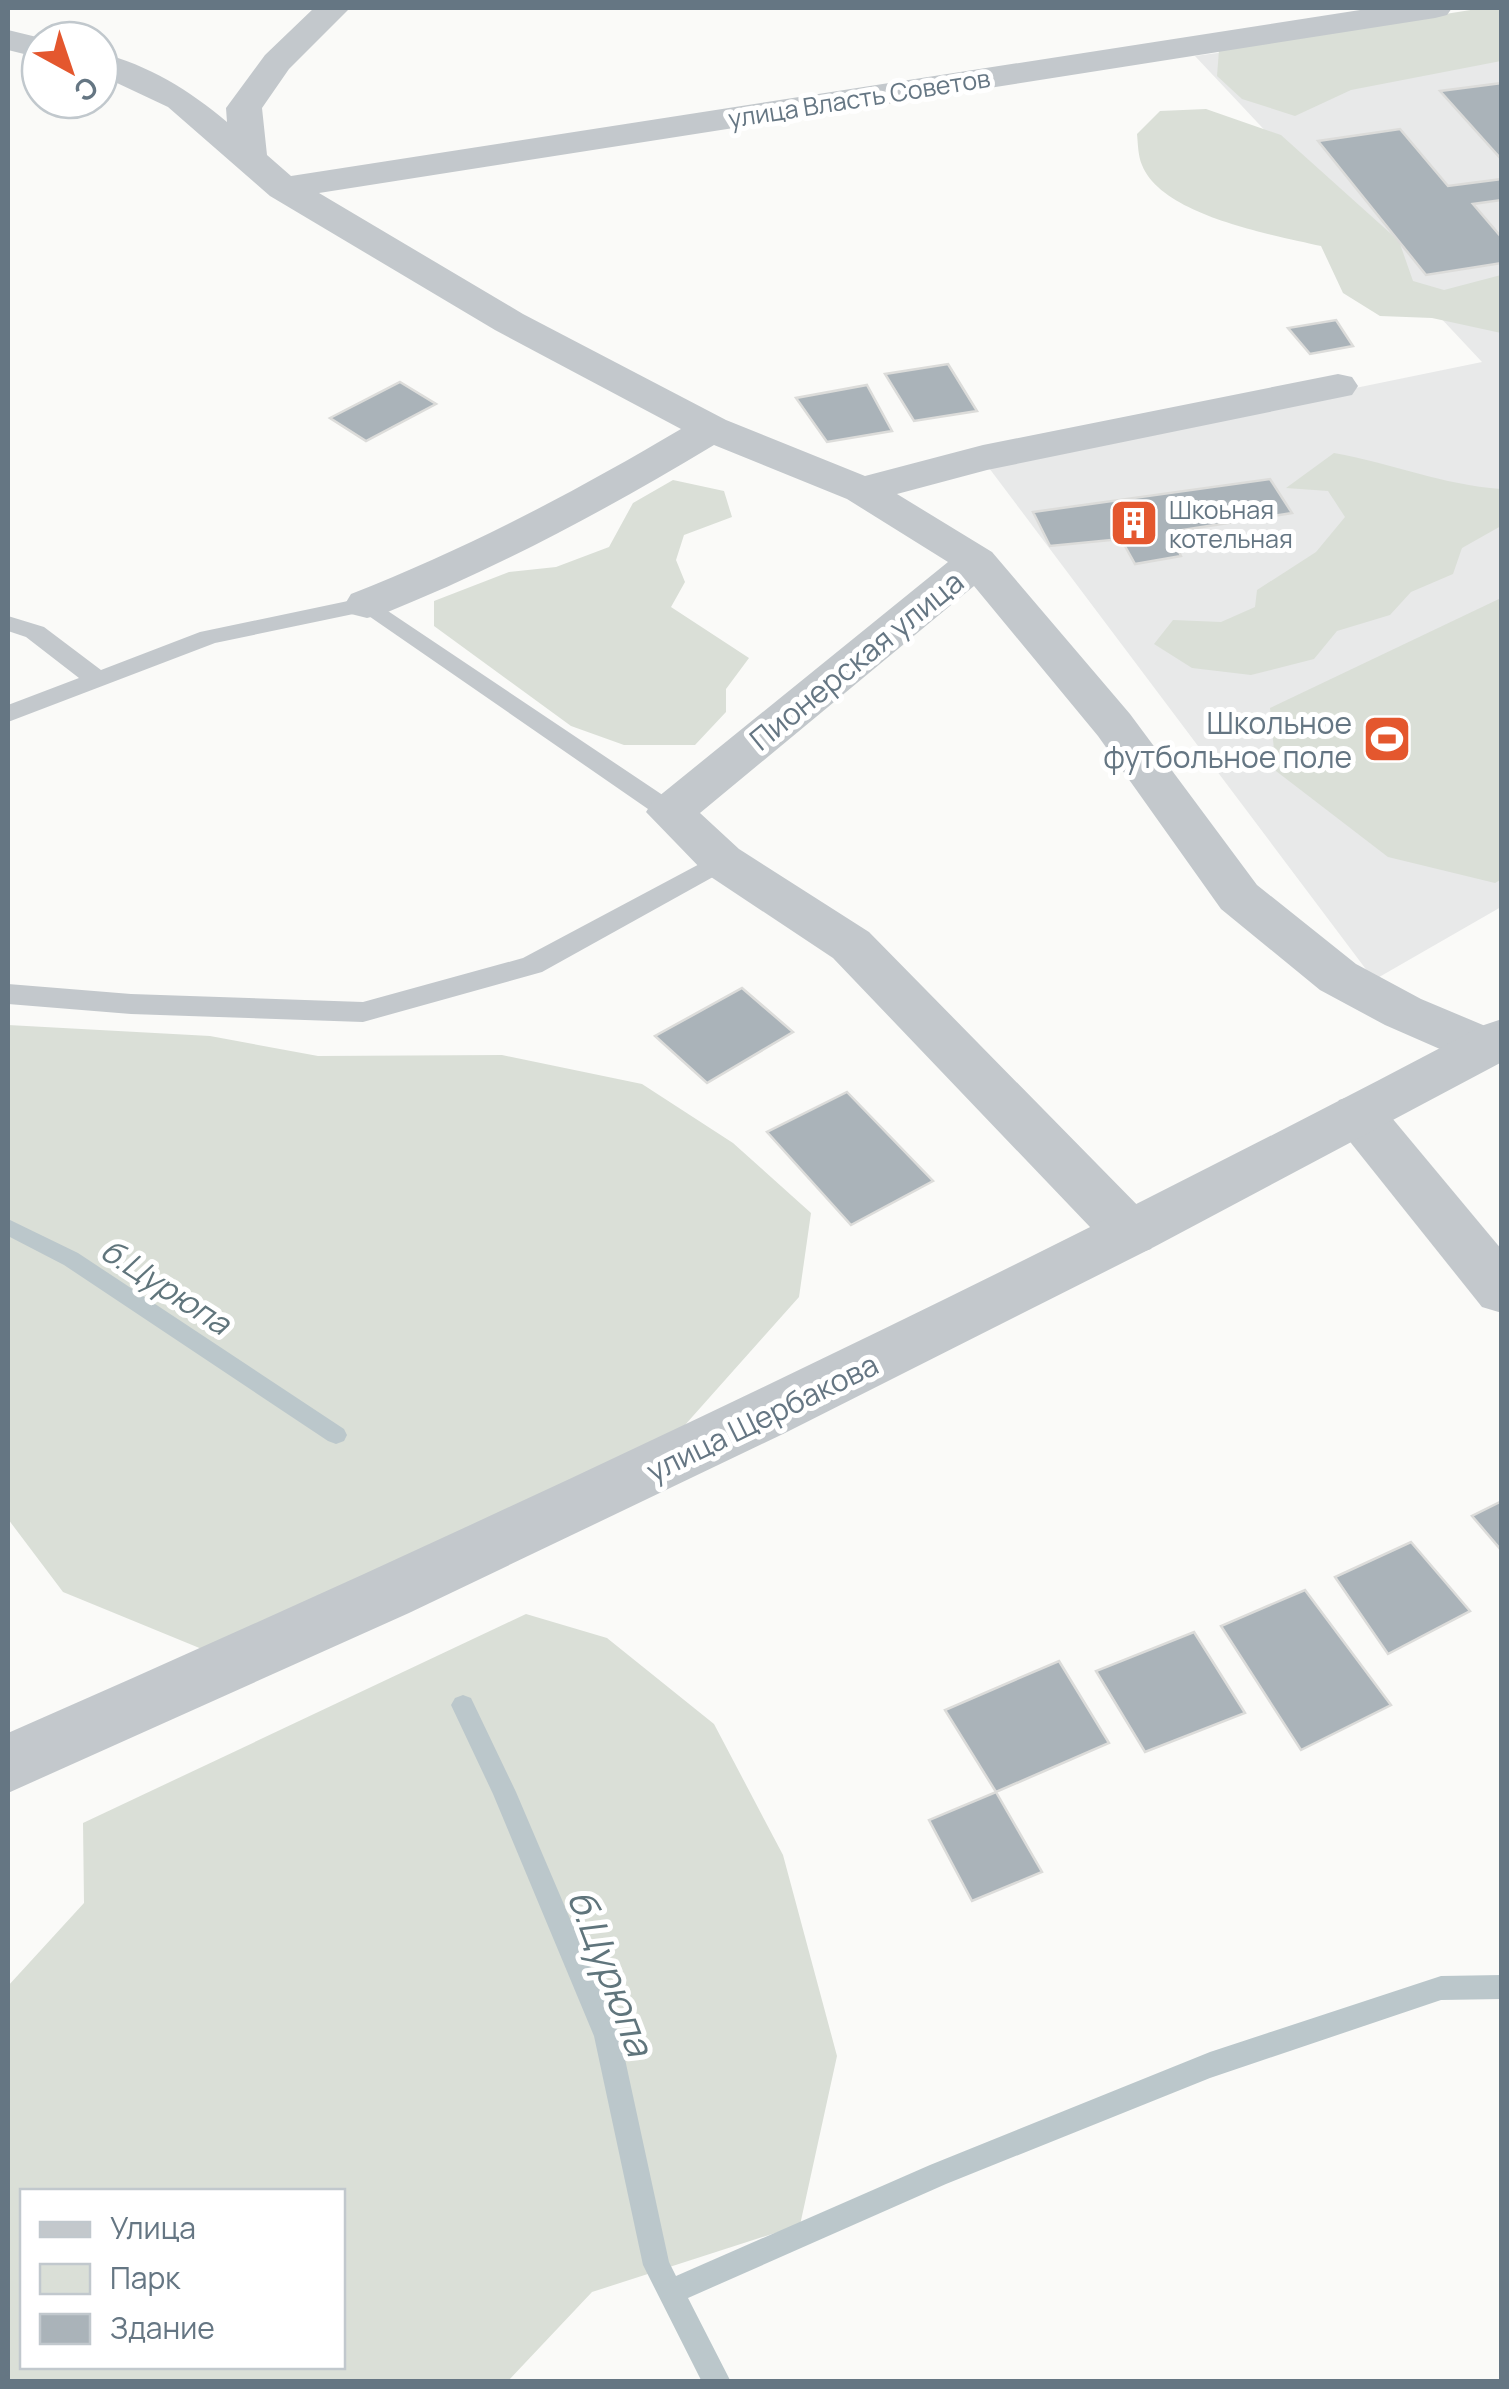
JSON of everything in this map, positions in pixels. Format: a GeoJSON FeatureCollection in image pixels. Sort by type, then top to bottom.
{"type":"FeatureCollection","features":[{"type":"Feature","properties":{"kind":"street"},"geometry":{"type":"LineString","coordinates":[[266,174],[244,108],[277,62],[333,8]]}},
{"type":"Feature","properties":{"kind":"street","name":"улица Власть Советов"},"geometry":{"type":"LineString","coordinates":[[266,174],[1435,8]]}},
{"type":"Feature","properties":{"kind":"street","name":"Пионерская улица"},"geometry":{"type":"LineString","coordinates":[[120,71],[180,100],[266,174],[509,322],[711,429],[862,490],[977,561],[670,812]]}},
{"type":"Feature","properties":{"kind":"street"},"geometry":{"type":"LineString","coordinates":[[862,490],[984,458],[1338,386]]}},
{"type":"Feature","properties":{"kind":"street"},"geometry":{"type":"LineString","coordinates":[[367,604],[467,564],[598,496],[711,429]]}},
{"type":"Feature","properties":{"kind":"street"},"geometry":{"type":"LineString","coordinates":[[977,561],[1114,725],[1239,897],[1338,977],[1402,1012],[1493,1043]]}},
{"type":"Feature","properties":{"kind":"street"},"geometry":{"type":"LineString","coordinates":[[670,812],[722,861],[851,945],[1131,1234]]}},
{"type":"Feature","properties":{"kind":"street","name":"улица Щербакова"},"geometry":{"type":"LineString","coordinates":[[8,1764],[636,1480],[1131,1234],[1493,1043]]}},
{"type":"Feature","properties":{"kind":"street"},"geometry":{"type":"LineString","coordinates":[[1358,1114],[1502,1291]]}},
{"type":"Feature","properties":{"kind":"lane"},"geometry":{"type":"LineString","coordinates":[[8,714],[208,637],[367,604],[670,812]]}},
{"type":"Feature","properties":{"kind":"lane"},"geometry":{"type":"LineString","coordinates":[[8,623],[35,632],[97,680]]}},
{"type":"Feature","properties":{"kind":"lane"},"geometry":{"type":"LineString","coordinates":[[8,994],[131,1004],[363,1012],[532,965],[722,861]]}},
{"type":"Feature","properties":{"kind":"shaded area"},"geometry":{"type":"Polygon","coordinates":[[[1501,15],[1501,907],[1374,980],[986,464],[1482,362],[1195,56],[1501,15]]]}},
{"type":"Feature","properties":{"kind":"green space"},"geometry":{"type":"Polygon","coordinates":[[[1501,8],[1501,61],[1351,90],[1295,116],[1242,99],[1217,76],[1219,50],[1501,8]]]}},
{"type":"Feature","properties":{"kind":"green space"},"geometry":{"type":"Polygon","coordinates":[[[1206,109],[1281,135],[1399,241],[1413,281],[1444,290],[1501,275],[1501,333],[1432,318],[1380,316],[1343,293],[1321,246],[1221,220],[1172,198],[1154,183],[1142,165],[1137,134],[1160,111],[1206,109]]]}},
{"type":"Feature","properties":{"kind":"green space"},"geometry":{"type":"Polygon","coordinates":[[[1334,453],[1458,483],[1501,489],[1501,526],[1462,548],[1453,574],[1411,592],[1390,615],[1337,631],[1314,659],[1251,675],[1192,668],[1154,644],[1173,620],[1221,622],[1255,607],[1257,590],[1316,552],[1345,517],[1328,491],[1286,488],[1334,453]]]}},
{"type":"Feature","properties":{"kind":"green space"},"geometry":{"type":"Polygon","coordinates":[[[673,480],[724,491],[732,517],[684,535],[676,560],[685,582],[671,607],[749,658],[726,689],[726,712],[695,745],[624,745],[571,726],[434,626],[434,601],[509,572],[556,567],[609,547],[633,503],[673,480]]]}},
{"type":"Feature","properties":{"kind":"green space","name":"Школьное футбольное поле"},"geometry":{"type":"Polygon","coordinates":[[[1501,598],[1502,879],[1495,883],[1388,857],[1276,771],[1270,708],[1501,598]]]}},
{"type":"Feature","properties":{"kind":"green space"},"geometry":{"type":"Polygon","coordinates":[[[8,1025],[210,1036],[318,1056],[502,1055],[642,1084],[733,1143],[811,1213],[799,1297],[636,1480],[236,1663],[63,1592],[8,1519],[8,1025]]]}},
{"type":"Feature","properties":{"kind":"green space"},"geometry":{"type":"Polygon","coordinates":[[[526,1614],[607,1638],[714,1724],[783,1855],[837,2056],[800,2225],[592,2292],[508,2381],[8,2381],[8,1986],[84,1903],[83,1823],[526,1614]]]}},
{"type":"Feature","properties":{"kind":"building"},"geometry":{"type":"Polygon","coordinates":[[[1502,83],[1502,160],[1440,91],[1502,83]]]}},
{"type":"Feature","properties":{"kind":"building"},"geometry":{"type":"Polygon","coordinates":[[[1400,129],[1448,186],[1502,179],[1502,200],[1473,204],[1502,238],[1502,263],[1426,275],[1318,141],[1400,129]]]}},
{"type":"Feature","properties":{"kind":"building"},"geometry":{"type":"Polygon","coordinates":[[[1336,320],[1353,346],[1310,354],[1288,328],[1336,320]]]}},
{"type":"Feature","properties":{"kind":"building"},"geometry":{"type":"Polygon","coordinates":[[[948,364],[977,411],[914,421],[885,374],[948,364]]]}},
{"type":"Feature","properties":{"kind":"building"},"geometry":{"type":"Polygon","coordinates":[[[400,382],[436,404],[366,441],[330,418],[400,382]]]}},
{"type":"Feature","properties":{"kind":"building"},"geometry":{"type":"Polygon","coordinates":[[[867,385],[892,431],[827,442],[796,398],[867,385]]]}},
{"type":"Feature","properties":{"kind":"building","name":"Шкоьная котельная"},"geometry":{"type":"Polygon","coordinates":[[[1270,479],[1292,513],[1170,532],[1181,556],[1135,564],[1121,539],[1050,546],[1033,512],[1270,479]]]}},
{"type":"Feature","properties":{"kind":"building"},"geometry":{"type":"Polygon","coordinates":[[[742,988],[793,1032],[707,1083],[655,1036],[742,988]]]}},
{"type":"Feature","properties":{"kind":"building"},"geometry":{"type":"Polygon","coordinates":[[[847,1092],[933,1181],[851,1225],[767,1132],[847,1092]]]}},
{"type":"Feature","properties":{"kind":"building"},"geometry":{"type":"Polygon","coordinates":[[[1502,1501],[1502,1551],[1472,1516],[1502,1501]]]}},
{"type":"Feature","properties":{"kind":"building"},"geometry":{"type":"Polygon","coordinates":[[[1411,1542],[1470,1611],[1388,1654],[1335,1577],[1411,1542]]]}},
{"type":"Feature","properties":{"kind":"building"},"geometry":{"type":"Polygon","coordinates":[[[1305,1590],[1391,1705],[1301,1750],[1221,1626],[1305,1590]]]}},
{"type":"Feature","properties":{"kind":"building"},"geometry":{"type":"Polygon","coordinates":[[[1194,1632],[1245,1713],[1145,1752],[1096,1671],[1194,1632]]]}},
{"type":"Feature","properties":{"kind":"building"},"geometry":{"type":"Polygon","coordinates":[[[1059,1661],[1109,1743],[996,1792],[945,1710],[1059,1661]]]}},
{"type":"Feature","properties":{"kind":"building"},"geometry":{"type":"Polygon","coordinates":[[[996,1792],[1042,1872],[972,1901],[929,1820],[996,1792]]]}},
{"type":"Feature","properties":{"kind":"waterway","name":"б.Цурюпа"},"geometry":{"type":"LineString","coordinates":[[8,1227],[71,1259],[336,1435]]}},
{"type":"Feature","properties":{"kind":"waterway","name":"б.Цурюпа"},"geometry":{"type":"LineString","coordinates":[[463,1705],[607,2036],[656,2265],[670,2292]]}},
{"type":"Feature","properties":{"kind":"waterway"},"geometry":{"type":"LineString","coordinates":[[670,2292],[939,2174],[1210,2065],[1441,1988],[1502,1987]]}},
{"type":"Feature","properties":{"kind":"waterway","name":"б.Цурюпа"},"geometry":{"type":"LineString","coordinates":[[670,2292],[717,2382]]}},
{"type":"Feature","properties":{"kind":"place","name":"Шкоьная котельная"},"geometry":{"type":"Point","coordinates":[1134,523]}},
{"type":"Feature","properties":{"kind":"place","name":"Школьное футбольное поле"},"geometry":{"type":"Point","coordinates":[1387,739]}}]}
